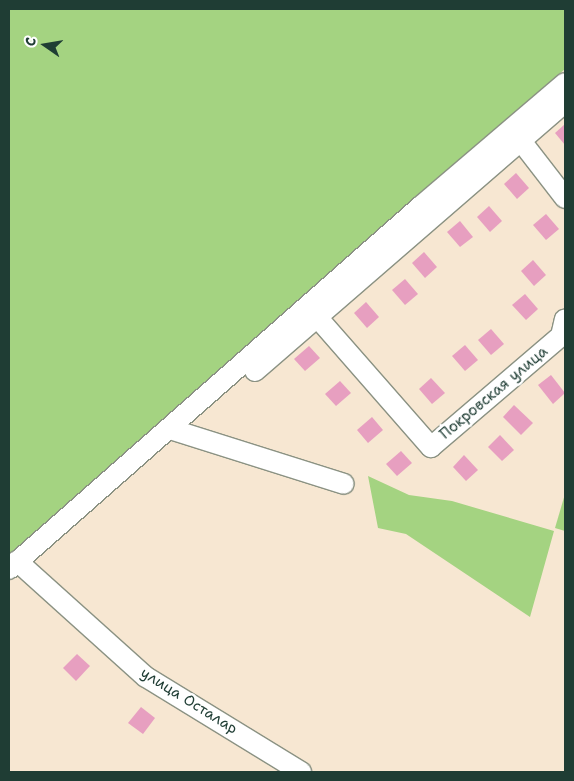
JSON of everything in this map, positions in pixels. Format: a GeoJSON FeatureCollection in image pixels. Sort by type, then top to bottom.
{"type":"FeatureCollection","features":[{"type":"Feature","properties":{"kind":"street"},"geometry":{"type":"LineString","coordinates":[[13,565],[170,429],[306,306],[565,84]]}},
{"type":"Feature","properties":{"kind":"street"},"geometry":{"type":"LineString","coordinates":[[198,419],[565,102]]}},
{"type":"Feature","properties":{"kind":"street"},"geometry":{"type":"LineString","coordinates":[[521,141],[565,198]]}},
{"type":"Feature","properties":{"kind":"street","name":"Покровская улица"},"geometry":{"type":"LineString","coordinates":[[317,316],[431,447],[561,336],[565,319]]}},
{"type":"Feature","properties":{"kind":"street"},"geometry":{"type":"LineString","coordinates":[[170,429],[344,484]]}},
{"type":"Feature","properties":{"kind":"street","name":"улица Осталар"},"geometry":{"type":"LineString","coordinates":[[13,565],[146,677],[301,772]]}},
{"type":"Feature","properties":{"kind":"green space"},"geometry":{"type":"Polygon","coordinates":[[[9,9],[565,9],[565,69],[9,560],[9,9]]]}},
{"type":"Feature","properties":{"kind":"green space"},"geometry":{"type":"Polygon","coordinates":[[[368,476],[409,495],[452,501],[554,531],[530,617],[406,534],[378,528],[368,476]]]}},
{"type":"Feature","properties":{"kind":"green space"},"geometry":{"type":"Polygon","coordinates":[[[565,494],[565,531],[555,528],[565,494]]]}},
{"type":"Feature","properties":{"kind":"building"},"geometry":{"type":"Polygon","coordinates":[[[565,124],[565,145],[555,133],[565,124]]]}},
{"type":"Feature","properties":{"kind":"building"},"geometry":{"type":"Polygon","coordinates":[[[516,173],[529,188],[517,199],[504,184],[516,173]]]}},
{"type":"Feature","properties":{"kind":"building"},"geometry":{"type":"Polygon","coordinates":[[[489,206],[502,221],[490,232],[477,217],[489,206]]]}},
{"type":"Feature","properties":{"kind":"building"},"geometry":{"type":"Polygon","coordinates":[[[546,214],[559,229],[546,240],[533,225],[546,214]]]}},
{"type":"Feature","properties":{"kind":"building"},"geometry":{"type":"Polygon","coordinates":[[[460,221],[473,237],[460,247],[447,232],[460,221]]]}},
{"type":"Feature","properties":{"kind":"building"},"geometry":{"type":"Polygon","coordinates":[[[424,252],[437,267],[425,278],[412,263],[424,252]]]}},
{"type":"Feature","properties":{"kind":"building"},"geometry":{"type":"Polygon","coordinates":[[[533,260],[546,275],[534,286],[521,271],[533,260]]]}},
{"type":"Feature","properties":{"kind":"building"},"geometry":{"type":"Polygon","coordinates":[[[405,279],[418,294],[405,305],[392,290],[405,279]]]}},
{"type":"Feature","properties":{"kind":"building"},"geometry":{"type":"Polygon","coordinates":[[[525,294],[538,309],[526,320],[512,305],[525,294]]]}},
{"type":"Feature","properties":{"kind":"building"},"geometry":{"type":"Polygon","coordinates":[[[366,302],[379,317],[367,328],[354,313],[366,302]]]}},
{"type":"Feature","properties":{"kind":"building"},"geometry":{"type":"Polygon","coordinates":[[[491,329],[504,344],[491,355],[478,340],[491,329]]]}},
{"type":"Feature","properties":{"kind":"building"},"geometry":{"type":"Polygon","coordinates":[[[465,345],[478,360],[465,371],[452,356],[465,345]]]}},
{"type":"Feature","properties":{"kind":"building"},"geometry":{"type":"Polygon","coordinates":[[[309,346],[320,358],[305,371],[294,359],[309,346]]]}},
{"type":"Feature","properties":{"kind":"building"},"geometry":{"type":"Polygon","coordinates":[[[551,375],[565,393],[553,404],[538,385],[551,375]]]}},
{"type":"Feature","properties":{"kind":"building"},"geometry":{"type":"Polygon","coordinates":[[[431,378],[445,393],[432,404],[419,389],[431,378]]]}},
{"type":"Feature","properties":{"kind":"building"},"geometry":{"type":"Polygon","coordinates":[[[340,381],[351,393],[336,406],[325,394],[340,381]]]}},
{"type":"Feature","properties":{"kind":"building"},"geometry":{"type":"Polygon","coordinates":[[[514,405],[533,423],[521,435],[503,417],[514,405]]]}},
{"type":"Feature","properties":{"kind":"building"},"geometry":{"type":"Polygon","coordinates":[[[372,417],[383,430],[368,443],[357,430],[372,417]]]}},
{"type":"Feature","properties":{"kind":"building"},"geometry":{"type":"Polygon","coordinates":[[[500,435],[514,450],[502,461],[488,447],[500,435]]]}},
{"type":"Feature","properties":{"kind":"building"},"geometry":{"type":"Polygon","coordinates":[[[401,451],[412,463],[397,476],[386,464],[401,451]]]}},
{"type":"Feature","properties":{"kind":"building"},"geometry":{"type":"Polygon","coordinates":[[[464,455],[478,470],[466,481],[453,467],[464,455]]]}},
{"type":"Feature","properties":{"kind":"building"},"geometry":{"type":"Polygon","coordinates":[[[77,654],[90,666],[76,681],[63,668],[77,654]]]}},
{"type":"Feature","properties":{"kind":"building"},"geometry":{"type":"Polygon","coordinates":[[[141,707],[155,718],[143,734],[128,723],[141,707]]]}}]}
